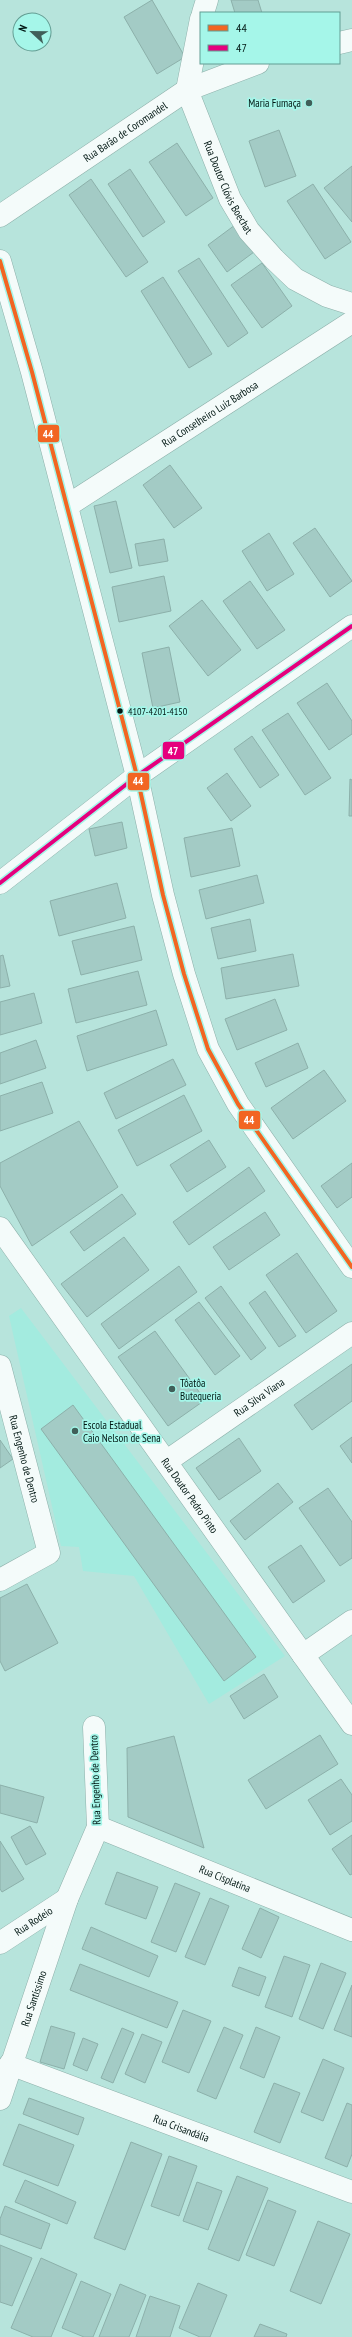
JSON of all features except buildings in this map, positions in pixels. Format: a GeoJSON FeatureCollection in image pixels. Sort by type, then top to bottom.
{"type":"FeatureCollection","features":[{"type":"Feature","properties":{"kind":"street"},"geometry":{"type":"LineString","coordinates":[[203,12],[207,0]]}},
{"type":"Feature","properties":{"kind":"street"},"geometry":{"type":"LineString","coordinates":[[187,90],[200,24]]}},
{"type":"Feature","properties":{"kind":"street"},"geometry":{"type":"LineString","coordinates":[[340,43],[352,40]]}},
{"type":"Feature","properties":{"kind":"street","name":"Rua Barão de Coromandel"},"geometry":{"type":"LineString","coordinates":[[0,216],[187,90],[255,64]]}},
{"type":"Feature","properties":{"kind":"street","name":"Rua Doutor Clóvis Boechat"},"geometry":{"type":"LineString","coordinates":[[187,90],[230,200],[249,231],[274,260],[295,279],[327,296],[352,304]]}},
{"type":"Feature","properties":{"kind":"street"},"geometry":{"type":"LineString","coordinates":[[0,261],[67,506],[137,776],[163,895],[184,974],[208,1050],[238,1104],[352,1267]]}},
{"type":"Feature","properties":{"kind":"street","name":"Rua Conselheiro Luiz Barbosa"},"geometry":{"type":"LineString","coordinates":[[67,506],[352,322]]}},
{"type":"Feature","properties":{"kind":"street"},"geometry":{"type":"LineString","coordinates":[[0,883],[137,776],[352,626]]}},
{"type":"Feature","properties":{"kind":"street","name":"Rua Doutor Pedro Pinto"},"geometry":{"type":"LineString","coordinates":[[0,1228],[352,1724]]}},
{"type":"Feature","properties":{"kind":"street","name":"Rua Silva Viana"},"geometry":{"type":"LineString","coordinates":[[167,1462],[352,1333]]}},
{"type":"Feature","properties":{"kind":"street","name":"Rua Engenho de Dentro"},"geometry":{"type":"LineString","coordinates":[[0,1366],[49,1553],[0,1580]]}},
{"type":"Feature","properties":{"kind":"street"},"geometry":{"type":"LineString","coordinates":[[303,1655],[352,1621]]}},
{"type":"Feature","properties":{"kind":"street","name":"Rua Engenho de Dentro"},"geometry":{"type":"LineString","coordinates":[[67,1899],[98,1828],[94,1727]]}},
{"type":"Feature","properties":{"kind":"street","name":"Rua Cisplatina"},"geometry":{"type":"LineString","coordinates":[[98,1828],[352,1930]]}},
{"type":"Feature","properties":{"kind":"street","name":"Rua Rodeio"},"geometry":{"type":"LineString","coordinates":[[0,1943],[67,1899]]}},
{"type":"Feature","properties":{"kind":"street","name":"Rua Santíssimo"},"geometry":{"type":"LineString","coordinates":[[0,2098],[10,2064],[67,1899]]}},
{"type":"Feature","properties":{"kind":"street","name":"Rua Crisandália"},"geometry":{"type":"LineString","coordinates":[[10,2064],[352,2192]]}},
{"type":"Feature","properties":{"kind":"shaded area","name":"Escola Estadual Caio Nelson de Sena"},"geometry":{"type":"Polygon","coordinates":[[[21,1308],[285,1656],[209,1704],[134,1576],[83,1571],[79,1547],[61,1546],[9,1316],[21,1308]]]}},
{"type":"Feature","properties":{"kind":"transit line","name":"44"},"geometry":{"type":"LineString","coordinates":[[0,261],[32,372],[137,776],[163,895],[184,974],[208,1049],[238,1104],[352,1267]]}},
{"type":"Feature","properties":{"kind":"transit line","name":"47"},"geometry":{"type":"LineString","coordinates":[[0,883],[137,776],[352,626]]}},
{"type":"Feature","properties":{"kind":"place","name":"Maria Fumaça"},"geometry":{"type":"Point","coordinates":[309,103]}},
{"type":"Feature","properties":{"kind":"place","name":"4107-4201-4150"},"geometry":{"type":"Point","coordinates":[120,711]}},
{"type":"Feature","properties":{"kind":"place","name":"Tôatôa Butequeria"},"geometry":{"type":"Point","coordinates":[172,1389]}},
{"type":"Feature","properties":{"kind":"place","name":"Escola Estadual Caio Nelson de Sena"},"geometry":{"type":"Point","coordinates":[75,1431]}}]}
